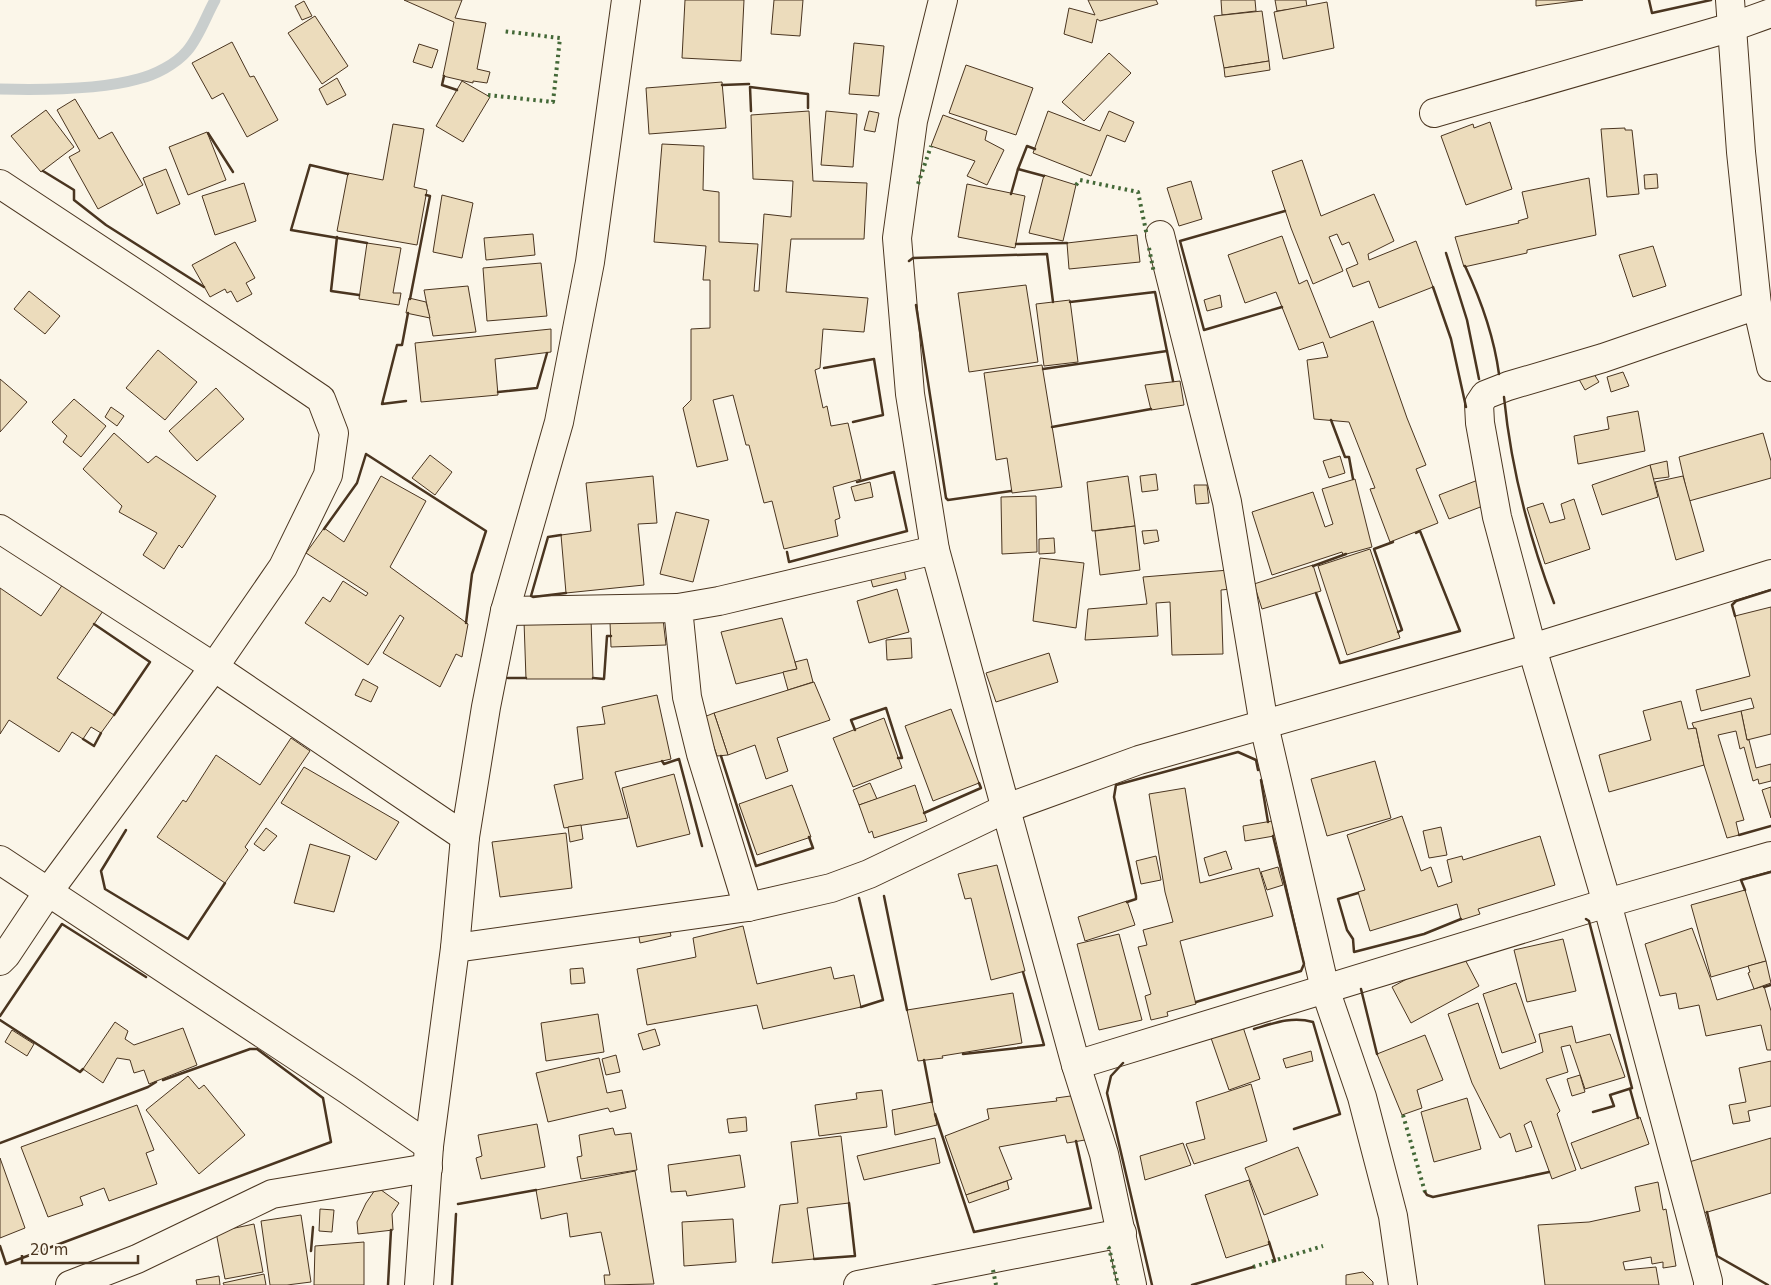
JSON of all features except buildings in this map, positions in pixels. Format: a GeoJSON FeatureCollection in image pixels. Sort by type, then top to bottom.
{"type":"FeatureCollection","features":[{"type":"Feature","properties":{"kind":"street"},"geometry":{"type":"LineString","coordinates":[[420,1285],[428,1157],[455,948],[465,836],[486,708],[505,611],[560,412],[590,262],[626,0]]}},
{"type":"Feature","properties":{"kind":"street"},"geometry":{"type":"LineString","coordinates":[[943,0],[913,121],[897,238],[910,394],[935,550],[1076,1065],[1104,1154],[1132,1285]]}},
{"type":"Feature","properties":{"kind":"street"},"geometry":{"type":"LineString","coordinates":[[1730,0],[1741,152],[1757,305],[1771,367]]}},
{"type":"Feature","properties":{"kind":"street"},"geometry":{"type":"LineString","coordinates":[[1434,113],[1732,27],[1771,13]]}},
{"type":"Feature","properties":{"kind":"street"},"geometry":{"type":"LineString","coordinates":[[0,184],[321,398],[334,433],[328,475],[283,568],[214,667],[48,892],[0,961]]}},
{"type":"Feature","properties":{"kind":"street"},"geometry":{"type":"LineString","coordinates":[[1160,235],[1227,502],[1264,726],[1325,989],[1362,1097],[1391,1207],[1403,1285]]}},
{"type":"Feature","properties":{"kind":"street"},"geometry":{"type":"LineString","coordinates":[[1710,1284],[1607,903],[1532,648],[1497,517],[1480,423],[1479,404],[1485,395],[1508,386],[1603,358],[1757,305]]}},
{"type":"Feature","properties":{"kind":"street"},"geometry":{"type":"LineString","coordinates":[[0,529],[214,667],[465,836]]}},
{"type":"Feature","properties":{"kind":"street"},"geometry":{"type":"LineString","coordinates":[[505,611],[678,608],[718,602],[935,550]]}},
{"type":"Feature","properties":{"kind":"street"},"geometry":{"type":"LineString","coordinates":[[455,948],[748,906],[831,888],[869,874],[1007,808],[1139,760],[1264,726],[1532,648],[1771,574]]}},
{"type":"Feature","properties":{"kind":"street"},"geometry":{"type":"LineString","coordinates":[[678,608],[687,697],[701,754],[748,906]]}},
{"type":"Feature","properties":{"kind":"street"},"geometry":{"type":"LineString","coordinates":[[1076,1065],[1607,903],[1771,856]]}},
{"type":"Feature","properties":{"kind":"street"},"geometry":{"type":"LineString","coordinates":[[0,860],[348,1090],[428,1157]]}},
{"type":"Feature","properties":{"kind":"street"},"geometry":{"type":"LineString","coordinates":[[70,1285],[137,1259],[272,1194],[428,1157]]}},
{"type":"Feature","properties":{"kind":"street"},"geometry":{"type":"LineString","coordinates":[[867,1285],[1122,1233]]}},
{"type":"Feature","properties":{"kind":"waterway"},"geometry":{"type":"LineString","coordinates":[[0,89],[88,87],[123,83],[151,75],[171,65],[187,51],[199,33],[215,0]]}},
{"type":"Feature","properties":{"kind":"hedge"},"geometry":{"type":"LineString","coordinates":[[488,95],[553,102],[560,38],[502,31]]}},
{"type":"Feature","properties":{"kind":"hedge"},"geometry":{"type":"LineString","coordinates":[[918,184],[931,146]]}},
{"type":"Feature","properties":{"kind":"hedge"},"geometry":{"type":"LineString","coordinates":[[1076,185],[1080,180],[1138,192],[1147,236]]}},
{"type":"Feature","properties":{"kind":"hedge"},"geometry":{"type":"LineString","coordinates":[[1149,248],[1154,273]]}},
{"type":"Feature","properties":{"kind":"hedge"},"geometry":{"type":"LineString","coordinates":[[1403,1115],[1425,1192]]}},
{"type":"Feature","properties":{"kind":"hedge"},"geometry":{"type":"LineString","coordinates":[[1253,1267],[1323,1246]]}},
{"type":"Feature","properties":{"kind":"hedge"},"geometry":{"type":"LineString","coordinates":[[1108,1247],[1118,1285]]}},
{"type":"Feature","properties":{"kind":"hedge"},"geometry":{"type":"LineString","coordinates":[[993,1270],[996,1285]]}},
{"type":"Feature","properties":{"kind":"wall"},"geometry":{"type":"LineString","coordinates":[[1649,0],[1652,13],[1711,0]]}},
{"type":"Feature","properties":{"kind":"wall"},"geometry":{"type":"LineString","coordinates":[[444,76],[442,85],[457,90]]}},
{"type":"Feature","properties":{"kind":"wall"},"geometry":{"type":"LineString","coordinates":[[722,85],[749,84]]}},
{"type":"Feature","properties":{"kind":"wall"},"geometry":{"type":"LineString","coordinates":[[751,111],[750,87],[808,94],[808,108]]}},
{"type":"Feature","properties":{"kind":"wall"},"geometry":{"type":"LineString","coordinates":[[208,133],[233,172]]}},
{"type":"Feature","properties":{"kind":"wall"},"geometry":{"type":"LineString","coordinates":[[1011,194],[1027,146],[1035,149]]}},
{"type":"Feature","properties":{"kind":"wall"},"geometry":{"type":"LineString","coordinates":[[348,174],[310,165],[291,230],[367,243]]}},
{"type":"Feature","properties":{"kind":"wall"},"geometry":{"type":"LineString","coordinates":[[1018,169],[1044,176]]}},
{"type":"Feature","properties":{"kind":"wall"},"geometry":{"type":"LineString","coordinates":[[43,171],[74,190],[74,200],[106,225],[204,287]]}},
{"type":"Feature","properties":{"kind":"wall"},"geometry":{"type":"LineString","coordinates":[[410,299],[430,196],[426,195]]}},
{"type":"Feature","properties":{"kind":"wall"},"geometry":{"type":"LineString","coordinates":[[1282,307],[1204,330],[1180,241],[1285,211]]}},
{"type":"Feature","properties":{"kind":"wall"},"geometry":{"type":"LineString","coordinates":[[337,237],[331,291],[359,295]]}},
{"type":"Feature","properties":{"kind":"wall"},"geometry":{"type":"LineString","coordinates":[[1016,244],[1067,243]]}},
{"type":"Feature","properties":{"kind":"wall"},"geometry":{"type":"LineString","coordinates":[[1446,253],[1467,320],[1479,379]]}},
{"type":"Feature","properties":{"kind":"wall"},"geometry":{"type":"LineString","coordinates":[[909,261],[913,258],[1047,254],[1053,302]]}},
{"type":"Feature","properties":{"kind":"wall"},"geometry":{"type":"LineString","coordinates":[[1465,266],[1486,319],[1494,346],[1499,374]]}},
{"type":"Feature","properties":{"kind":"wall"},"geometry":{"type":"LineString","coordinates":[[1433,287],[1451,339],[1466,407]]}},
{"type":"Feature","properties":{"kind":"wall"},"geometry":{"type":"LineString","coordinates":[[1070,302],[1155,292],[1173,381]]}},
{"type":"Feature","properties":{"kind":"wall"},"geometry":{"type":"LineString","coordinates":[[916,305],[946,498],[948,500],[1011,491]]}},
{"type":"Feature","properties":{"kind":"wall"},"geometry":{"type":"LineString","coordinates":[[406,401],[382,404],[397,345],[402,345],[408,313]]}},
{"type":"Feature","properties":{"kind":"wall"},"geometry":{"type":"LineString","coordinates":[[1043,369],[1167,351]]}},
{"type":"Feature","properties":{"kind":"wall"},"geometry":{"type":"LineString","coordinates":[[498,392],[537,388],[547,353]]}},
{"type":"Feature","properties":{"kind":"wall"},"geometry":{"type":"LineString","coordinates":[[824,368],[874,359],[883,415],[853,422]]}},
{"type":"Feature","properties":{"kind":"wall"},"geometry":{"type":"LineString","coordinates":[[1504,397],[1511,450],[1522,502],[1554,603]]}},
{"type":"Feature","properties":{"kind":"wall"},"geometry":{"type":"LineString","coordinates":[[1052,427],[1151,409]]}},
{"type":"Feature","properties":{"kind":"wall"},"geometry":{"type":"LineString","coordinates":[[1331,420],[1345,457],[1349,457],[1353,479]]}},
{"type":"Feature","properties":{"kind":"wall"},"geometry":{"type":"LineString","coordinates":[[324,529],[357,483],[366,454],[486,531],[472,574],[466,623]]}},
{"type":"Feature","properties":{"kind":"wall"},"geometry":{"type":"LineString","coordinates":[[787,552],[789,562],[907,531],[894,472],[857,482]]}},
{"type":"Feature","properties":{"kind":"wall"},"geometry":{"type":"LineString","coordinates":[[1316,593],[1340,663],[1460,631],[1420,531],[1416,533]]}},
{"type":"Feature","properties":{"kind":"wall"},"geometry":{"type":"LineString","coordinates":[[561,535],[548,537],[531,596],[566,593]]}},
{"type":"Feature","properties":{"kind":"wall"},"geometry":{"type":"LineString","coordinates":[[1393,542],[1374,549],[1402,630],[1398,632]]}},
{"type":"Feature","properties":{"kind":"wall"},"geometry":{"type":"LineString","coordinates":[[1313,566],[1346,554]]}},
{"type":"Feature","properties":{"kind":"wall"},"geometry":{"type":"LineString","coordinates":[[1735,616],[1732,605],[1736,601],[1771,590]]}},
{"type":"Feature","properties":{"kind":"wall"},"geometry":{"type":"LineString","coordinates":[[94,624],[150,662],[114,715]]}},
{"type":"Feature","properties":{"kind":"wall"},"geometry":{"type":"LineString","coordinates":[[593,678],[604,679],[607,636],[611,636]]}},
{"type":"Feature","properties":{"kind":"wall"},"geometry":{"type":"LineString","coordinates":[[508,678],[526,678]]}},
{"type":"Feature","properties":{"kind":"wall"},"geometry":{"type":"LineString","coordinates":[[855,730],[851,720],[886,708],[902,758],[898,758]]}},
{"type":"Feature","properties":{"kind":"wall"},"geometry":{"type":"LineString","coordinates":[[83,739],[94,746],[101,733]]}},
{"type":"Feature","properties":{"kind":"wall"},"geometry":{"type":"LineString","coordinates":[[1127,902],[1136,899],[1136,896],[1114,797],[1116,785],[1238,752],[1256,760],[1258,770]]}},
{"type":"Feature","properties":{"kind":"wall"},"geometry":{"type":"LineString","coordinates":[[721,756],[756,866],[813,848],[809,837]]}},
{"type":"Feature","properties":{"kind":"wall"},"geometry":{"type":"LineString","coordinates":[[662,761],[664,764],[679,759],[702,846]]}},
{"type":"Feature","properties":{"kind":"wall"},"geometry":{"type":"LineString","coordinates":[[1261,780],[1268,822]]}},
{"type":"Feature","properties":{"kind":"wall"},"geometry":{"type":"LineString","coordinates":[[924,813],[981,788],[979,783]]}},
{"type":"Feature","properties":{"kind":"wall"},"geometry":{"type":"LineString","coordinates":[[1739,835],[1771,826]]}},
{"type":"Feature","properties":{"kind":"wall"},"geometry":{"type":"LineString","coordinates":[[126,830],[101,871],[105,889],[188,939],[225,883]]}},
{"type":"Feature","properties":{"kind":"wall"},"geometry":{"type":"LineString","coordinates":[[1196,1002],[1301,971],[1304,964],[1273,836]]}},
{"type":"Feature","properties":{"kind":"wall"},"geometry":{"type":"LineString","coordinates":[[1745,890],[1741,880],[1771,872]]}},
{"type":"Feature","properties":{"kind":"wall"},"geometry":{"type":"LineString","coordinates":[[1358,893],[1338,899],[1347,930],[1353,939],[1354,952],[1424,934],[1461,919]]}},
{"type":"Feature","properties":{"kind":"wall"},"geometry":{"type":"LineString","coordinates":[[884,896],[907,1010]]}},
{"type":"Feature","properties":{"kind":"wall"},"geometry":{"type":"LineString","coordinates":[[859,898],[883,1000],[861,1007]]}},
{"type":"Feature","properties":{"kind":"wall"},"geometry":{"type":"LineString","coordinates":[[1586,919],[1589,921],[1632,1088],[1610,1095],[1614,1106],[1593,1112]]}},
{"type":"Feature","properties":{"kind":"wall"},"geometry":{"type":"LineString","coordinates":[[0,1016],[62,924],[146,977]]}},
{"type":"Feature","properties":{"kind":"wall"},"geometry":{"type":"LineString","coordinates":[[963,1054],[1044,1045],[1023,972]]}},
{"type":"Feature","properties":{"kind":"wall"},"geometry":{"type":"LineString","coordinates":[[1764,987],[1771,985]]}},
{"type":"Feature","properties":{"kind":"wall"},"geometry":{"type":"LineString","coordinates":[[1361,989],[1377,1054]]}},
{"type":"Feature","properties":{"kind":"wall"},"geometry":{"type":"LineString","coordinates":[[0,1020],[80,1072],[83,1069]]}},
{"type":"Feature","properties":{"kind":"wall"},"geometry":{"type":"LineString","coordinates":[[1254,1029],[1290,1020],[1313,1022],[1340,1114],[1294,1129]]}},
{"type":"Feature","properties":{"kind":"wall"},"geometry":{"type":"LineString","coordinates":[[0,1246],[6,1264],[331,1142],[323,1098],[257,1049],[250,1049],[163,1080]]}},
{"type":"Feature","properties":{"kind":"wall"},"geometry":{"type":"LineString","coordinates":[[924,1060],[932,1102]]}},
{"type":"Feature","properties":{"kind":"wall"},"geometry":{"type":"LineString","coordinates":[[1123,1063],[1111,1076],[1107,1093],[1152,1285]]}},
{"type":"Feature","properties":{"kind":"wall"},"geometry":{"type":"LineString","coordinates":[[0,1143],[148,1087],[156,1082]]}},
{"type":"Feature","properties":{"kind":"wall"},"geometry":{"type":"LineString","coordinates":[[1630,1089],[1638,1118]]}},
{"type":"Feature","properties":{"kind":"wall"},"geometry":{"type":"LineString","coordinates":[[935,1114],[974,1232],[1091,1208],[1076,1141]]}},
{"type":"Feature","properties":{"kind":"wall"},"geometry":{"type":"LineString","coordinates":[[1425,1192],[1433,1197],[1549,1172]]}},
{"type":"Feature","properties":{"kind":"wall"},"geometry":{"type":"LineString","coordinates":[[458,1204],[536,1190]]}},
{"type":"Feature","properties":{"kind":"wall"},"geometry":{"type":"LineString","coordinates":[[814,1259],[855,1256],[849,1203]]}},
{"type":"Feature","properties":{"kind":"wall"},"geometry":{"type":"LineString","coordinates":[[1707,1212],[1717,1256],[1768,1285]]}},
{"type":"Feature","properties":{"kind":"wall"},"geometry":{"type":"LineString","coordinates":[[452,1285],[456,1214]]}},
{"type":"Feature","properties":{"kind":"wall"},"geometry":{"type":"LineString","coordinates":[[311,1251],[313,1227]]}},
{"type":"Feature","properties":{"kind":"wall"},"geometry":{"type":"LineString","coordinates":[[388,1285],[391,1230]]}},
{"type":"Feature","properties":{"kind":"wall"},"geometry":{"type":"LineString","coordinates":[[1269,1242],[1275,1261]]}},
{"type":"Feature","properties":{"kind":"wall"},"geometry":{"type":"LineString","coordinates":[[1192,1285],[1253,1267]]}}]}
